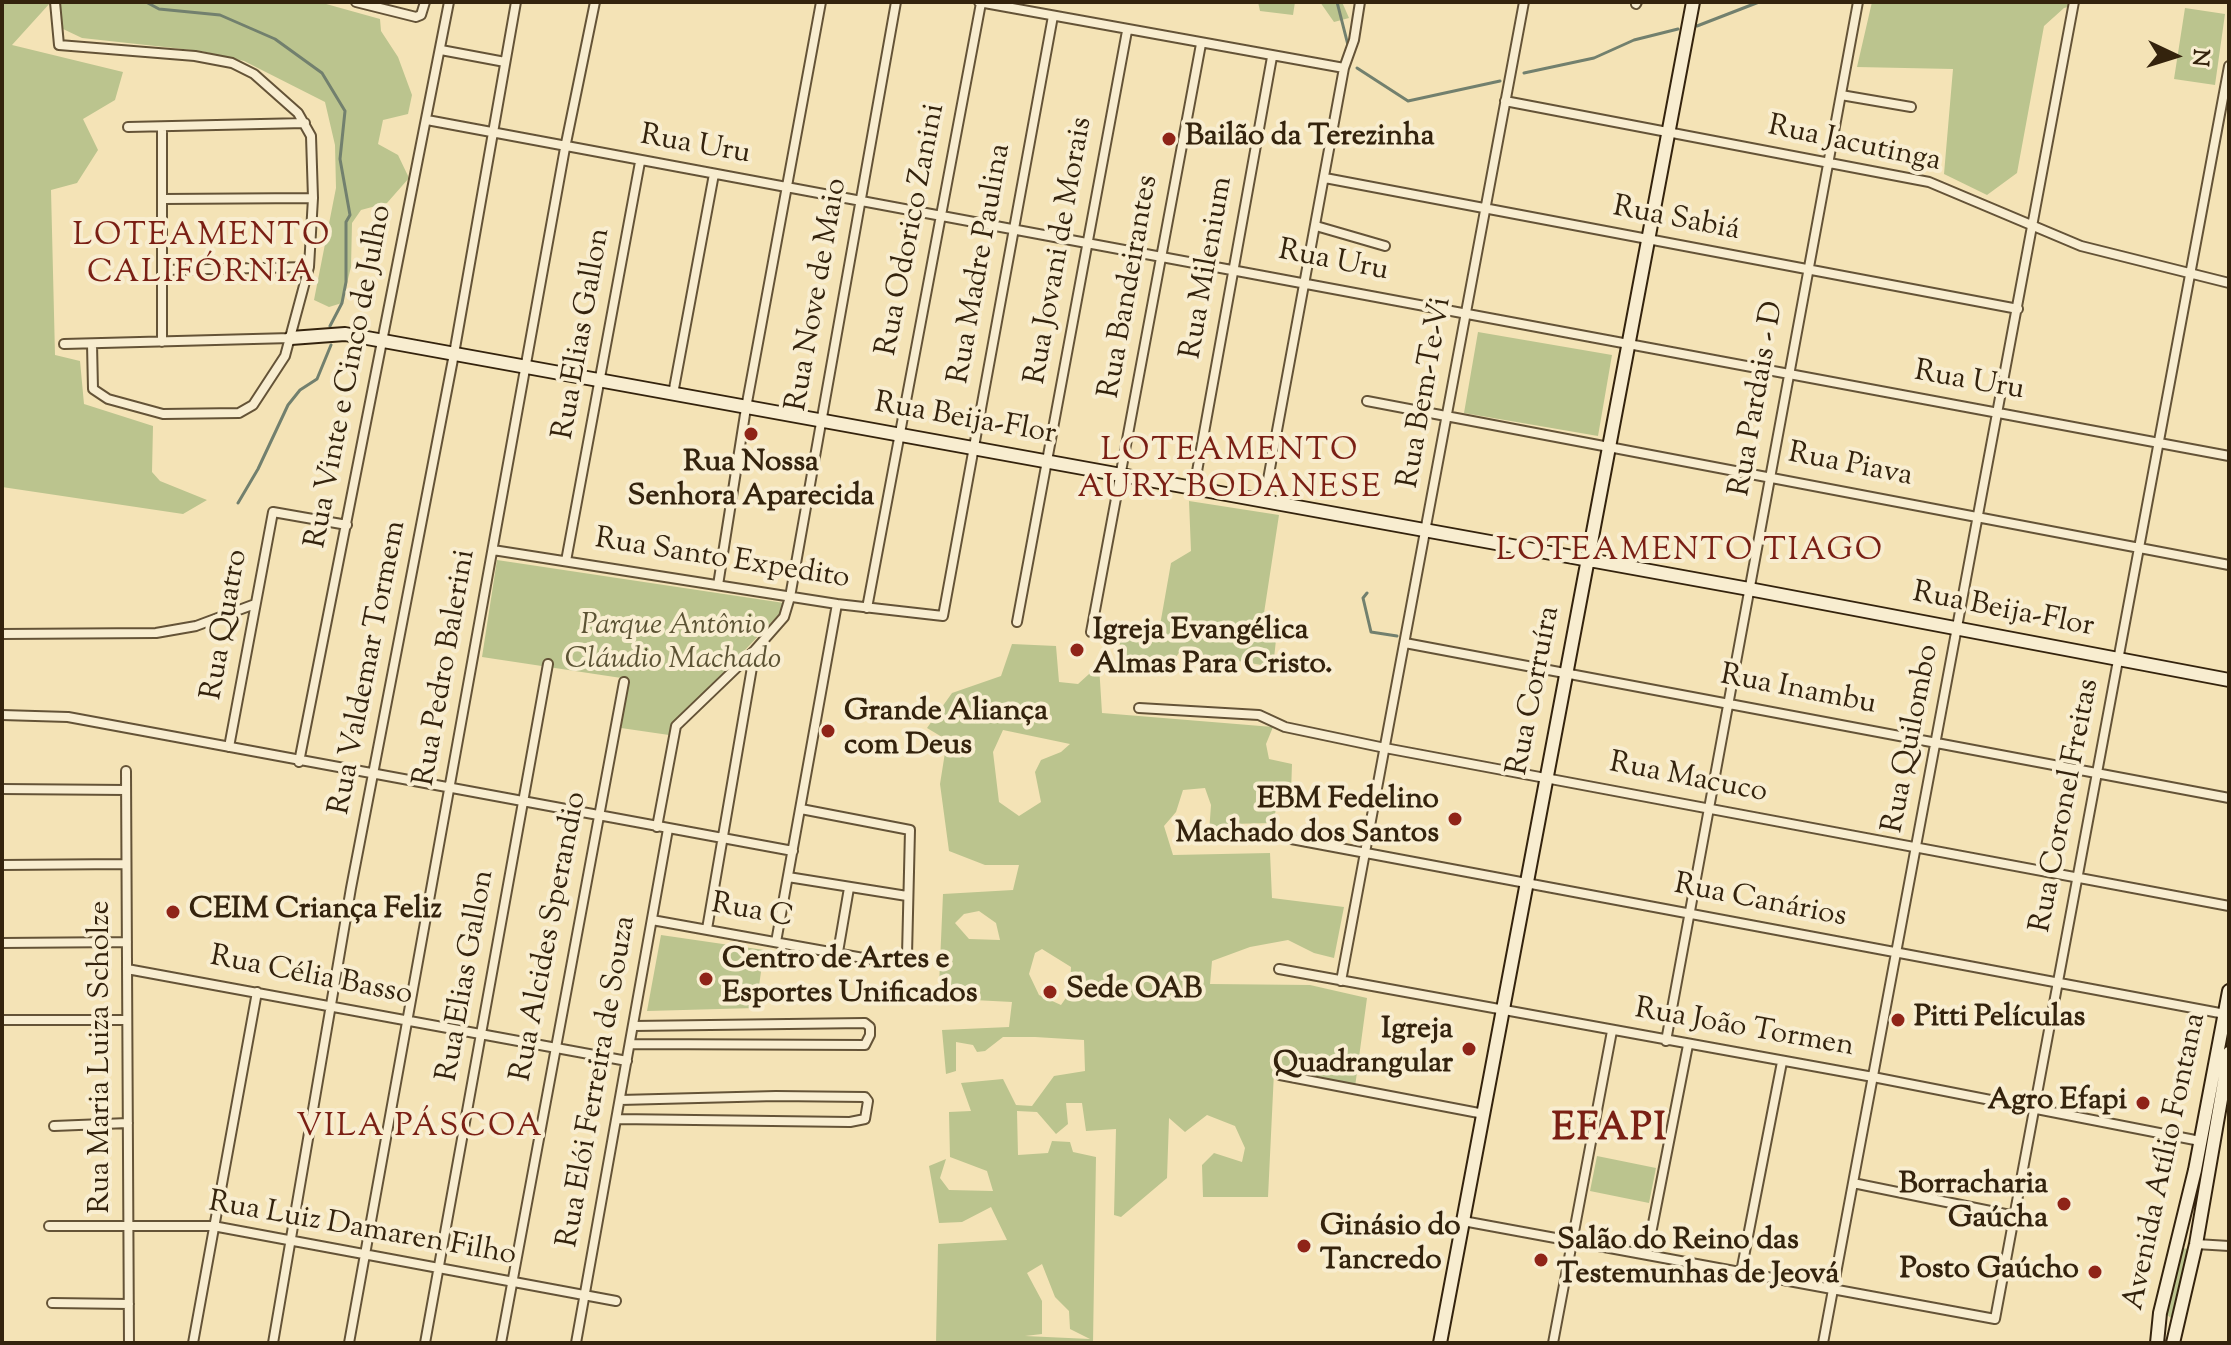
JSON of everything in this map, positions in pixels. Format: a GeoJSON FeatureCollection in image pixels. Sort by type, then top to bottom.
{"type":"FeatureCollection","features":[{"type":"Feature","properties":{"kind":"street"},"geometry":{"type":"LineString","coordinates":[[55,2],[59,45],[232,63],[254,74],[305,123],[311,136],[313,198],[309,267],[285,356],[253,405],[239,413],[163,414],[108,399],[93,389],[92,344]]}},
{"type":"Feature","properties":{"kind":"street"},"geometry":{"type":"LineString","coordinates":[[356,2],[416,17],[421,15],[425,2]]}},
{"type":"Feature","properties":{"kind":"street","name":"Rua Vinte e Cinco de Julho"},"geometry":{"type":"LineString","coordinates":[[299,762],[449,2]]}},
{"type":"Feature","properties":{"kind":"street","name":"Rua Valdemar Tormem"},"geometry":{"type":"LineString","coordinates":[[273,1343],[516,2]]}},
{"type":"Feature","properties":{"kind":"street","name":"Rua Pedro Balerini"},"geometry":{"type":"LineString","coordinates":[[349,1343],[565,148],[595,2]]}},
{"type":"Feature","properties":{"kind":"street"},"geometry":{"type":"LineString","coordinates":[[718,585],[785,186],[821,2]]}},
{"type":"Feature","properties":{"kind":"street","name":"Rua Nove de Maio"},"geometry":{"type":"LineString","coordinates":[[657,827],[676,726],[755,650],[784,617],[790,597],[896,2]]}},
{"type":"Feature","properties":{"kind":"street"},"geometry":{"type":"LineString","coordinates":[[979,2],[1344,68]]}},
{"type":"Feature","properties":{"kind":"street","name":"Rua Odorico Zanini"},"geometry":{"type":"LineString","coordinates":[[867,608],[979,2]]}},
{"type":"Feature","properties":{"kind":"street"},"geometry":{"type":"LineString","coordinates":[[1264,501],[1344,68],[1354,40],[1360,2]]}},
{"type":"Feature","properties":{"kind":"street","name":"Rua Bem-Te-Vi"},"geometry":{"type":"LineString","coordinates":[[1341,981],[1524,2]]}},
{"type":"Feature","properties":{"kind":"street","name":"Rua Corruíra"},"geometry":{"type":"LineString","coordinates":[[1440,1343],[1567,671],[1606,447],[1693,2]]}},
{"type":"Feature","properties":{"kind":"street","name":"Rua Pardais - D"},"geometry":{"type":"LineString","coordinates":[[1666,1041],[1858,2]]}},
{"type":"Feature","properties":{"kind":"street","name":"Rua Quilombo"},"geometry":{"type":"LineString","coordinates":[[1823,1343],[2074,2]]}},
{"type":"Feature","properties":{"kind":"street","name":"Rua Madre Paulina"},"geometry":{"type":"LineString","coordinates":[[943,616],[1053,16]]}},
{"type":"Feature","properties":{"kind":"street","name":"Rua Jovani de Morais"},"geometry":{"type":"LineString","coordinates":[[1017,622],[1127,31]]}},
{"type":"Feature","properties":{"kind":"street","name":"Rua Bandeirantes"},"geometry":{"type":"LineString","coordinates":[[1091,632],[1201,44]]}},
{"type":"Feature","properties":{"kind":"street"},"geometry":{"type":"LineString","coordinates":[[441,50],[505,62]]}},
{"type":"Feature","properties":{"kind":"street","name":"Rua Milenium"},"geometry":{"type":"LineString","coordinates":[[1194,488],[1272,57]]}},
{"type":"Feature","properties":{"kind":"street","name":"Rua Coronel Freitas"},"geometry":{"type":"LineString","coordinates":[[1834,1286],[1995,1319],[2229,66]]}},
{"type":"Feature","properties":{"kind":"street"},"geometry":{"type":"LineString","coordinates":[[1841,95],[1911,107]]}},
{"type":"Feature","properties":{"kind":"street","name":"Rua Jacutinga"},"geometry":{"type":"LineString","coordinates":[[1505,101],[1929,182],[2081,246],[2229,283]]}},
{"type":"Feature","properties":{"kind":"street","name":"Rua Uru"},"geometry":{"type":"LineString","coordinates":[[427,120],[2229,456]]}},
{"type":"Feature","properties":{"kind":"street"},"geometry":{"type":"LineString","coordinates":[[128,127],[305,123]]}},
{"type":"Feature","properties":{"kind":"street"},"geometry":{"type":"LineString","coordinates":[[162,128],[162,342]]}},
{"type":"Feature","properties":{"kind":"street","name":"Rua Elias Gallon"},"geometry":{"type":"LineString","coordinates":[[566,561],[640,162]]}},
{"type":"Feature","properties":{"kind":"street"},"geometry":{"type":"LineString","coordinates":[[673,394],[714,174]]}},
{"type":"Feature","properties":{"kind":"street","name":"Rua Sabiá"},"geometry":{"type":"LineString","coordinates":[[1325,178],[2018,309]]}},
{"type":"Feature","properties":{"kind":"street"},"geometry":{"type":"LineString","coordinates":[[163,199],[313,198]]}},
{"type":"Feature","properties":{"kind":"street"},"geometry":{"type":"LineString","coordinates":[[1316,226],[1385,246]]}},
{"type":"Feature","properties":{"kind":"street"},"geometry":{"type":"LineString","coordinates":[[162,270],[309,267]]}},
{"type":"Feature","properties":{"kind":"street","name":"Rua Beija-Flor"},"geometry":{"type":"LineString","coordinates":[[64,344],[345,334],[1749,589],[2229,680]]}},
{"type":"Feature","properties":{"kind":"street","name":"Rua Piava"},"geometry":{"type":"LineString","coordinates":[[1367,401],[1447,419],[1769,476],[2229,565]]}},
{"type":"Feature","properties":{"kind":"street","name":"Rua Quatro"},"geometry":{"type":"LineString","coordinates":[[229,747],[273,512],[347,525]]}},
{"type":"Feature","properties":{"kind":"street","name":"Rua Santo Expedito"},"geometry":{"type":"LineString","coordinates":[[493,550],[837,604],[943,616]]}},
{"type":"Feature","properties":{"kind":"street"},"geometry":{"type":"LineString","coordinates":[[2,634],[156,633],[196,626],[255,604]]}},
{"type":"Feature","properties":{"kind":"street"},"geometry":{"type":"LineString","coordinates":[[776,942],[837,604]]}},
{"type":"Feature","properties":{"kind":"street","name":"Rua Inambu"},"geometry":{"type":"LineString","coordinates":[[1405,643],[1567,671],[2229,798]]}},
{"type":"Feature","properties":{"kind":"street"},"geometry":{"type":"LineString","coordinates":[[707,929],[725,839],[755,650]]}},
{"type":"Feature","properties":{"kind":"street","name":"Rua Elias Gallon"},"geometry":{"type":"LineString","coordinates":[[425,1343],[548,664]]}},
{"type":"Feature","properties":{"kind":"street","name":"Rua Alcides Sperandio"},"geometry":{"type":"LineString","coordinates":[[501,1343],[624,682]]}},
{"type":"Feature","properties":{"kind":"street","name":"Rua Macuco"},"geometry":{"type":"LineString","coordinates":[[1139,708],[1259,715],[1285,727],[1385,748],[1916,850],[2229,906]]}},
{"type":"Feature","properties":{"kind":"street"},"geometry":{"type":"LineString","coordinates":[[2,715],[55,715],[793,851]]}},
{"type":"Feature","properties":{"kind":"street","name":"Rua Maria Luiza Scholze"},"geometry":{"type":"LineString","coordinates":[[126,771],[129,1343]]}},
{"type":"Feature","properties":{"kind":"street"},"geometry":{"type":"LineString","coordinates":[[2,789],[126,790]]}},
{"type":"Feature","properties":{"kind":"street"},"geometry":{"type":"LineString","coordinates":[[788,877],[907,896],[910,830],[801,809]]}},
{"type":"Feature","properties":{"kind":"street","name":"Rua Elói Ferreira de Souza"},"geometry":{"type":"LineString","coordinates":[[576,1343],[668,829]]}},
{"type":"Feature","properties":{"kind":"street","name":"Rua Canários"},"geometry":{"type":"LineString","coordinates":[[1286,838],[2225,1014]]}},
{"type":"Feature","properties":{"kind":"street"},"geometry":{"type":"LineString","coordinates":[[2,865],[126,864]]}},
{"type":"Feature","properties":{"kind":"street"},"geometry":{"type":"LineString","coordinates":[[838,952],[849,888]]}},
{"type":"Feature","properties":{"kind":"street","name":"Rua C"},"geometry":{"type":"LineString","coordinates":[[652,920],[891,963],[904,961],[907,955],[907,896]]}},
{"type":"Feature","properties":{"kind":"street"},"geometry":{"type":"LineString","coordinates":[[2,943],[127,942]]}},
{"type":"Feature","properties":{"kind":"street","name":"Rua Célia Basso"},"geometry":{"type":"LineString","coordinates":[[127,969],[627,1061]]}},
{"type":"Feature","properties":{"kind":"street","name":"Rua João Tormen"},"geometry":{"type":"LineString","coordinates":[[1279,969],[1873,1077],[2200,1141]]}},
{"type":"Feature","properties":{"kind":"street","name":"Avenida Atílio Fontana"},"geometry":{"type":"LineString","coordinates":[[2157,1343],[2175,1239],[2200,1141],[2229,991]]}},
{"type":"Feature","properties":{"kind":"street"},"geometry":{"type":"LineString","coordinates":[[193,1343],[257,992]]}},
{"type":"Feature","properties":{"kind":"street"},"geometry":{"type":"LineString","coordinates":[[2,1020],[127,1020]]}},
{"type":"Feature","properties":{"kind":"street"},"geometry":{"type":"LineString","coordinates":[[630,1044],[865,1045],[870,1035],[870,1027],[865,1023],[633,1026]]}},
{"type":"Feature","properties":{"kind":"street"},"geometry":{"type":"LineString","coordinates":[[1553,1343],[1612,1031]]}},
{"type":"Feature","properties":{"kind":"street"},"geometry":{"type":"LineString","coordinates":[[1647,1254],[1688,1045]]}},
{"type":"Feature","properties":{"kind":"street","name":"Avenida Atílio Fontana"},"geometry":{"type":"LineString","coordinates":[[2173,1343],[2196,1244],[2229,1053]]}},
{"type":"Feature","properties":{"kind":"street"},"geometry":{"type":"LineString","coordinates":[[1741,1272],[1782,1062]]}},
{"type":"Feature","properties":{"kind":"street"},"geometry":{"type":"LineString","coordinates":[[1280,1075],[1484,1114]]}},
{"type":"Feature","properties":{"kind":"street"},"geometry":{"type":"LineString","coordinates":[[617,1119],[850,1122],[865,1119],[868,1101],[865,1097],[776,1096],[620,1100]]}},
{"type":"Feature","properties":{"kind":"street"},"geometry":{"type":"LineString","coordinates":[[54,1126],[128,1123]]}},
{"type":"Feature","properties":{"kind":"street"},"geometry":{"type":"LineString","coordinates":[[1853,1183],[2015,1216]]}},
{"type":"Feature","properties":{"kind":"street"},"geometry":{"type":"LineString","coordinates":[[1463,1221],[1834,1286]]}},
{"type":"Feature","properties":{"kind":"street","name":"Rua Luiz Damaren Filho"},"geometry":{"type":"LineString","coordinates":[[49,1226],[213,1226],[616,1301]]}},
{"type":"Feature","properties":{"kind":"street"},"geometry":{"type":"LineString","coordinates":[[2175,1239],[2186,1238],[2196,1244],[2229,1246]]}},
{"type":"Feature","properties":{"kind":"street"},"geometry":{"type":"LineString","coordinates":[[52,1303],[129,1304]]}},
{"type":"Feature","properties":{"kind":"street"},"geometry":{"type":"LineString","coordinates":[[2160,1313],[2168,1320],[2179,1319]]}},
{"type":"Feature","properties":{"kind":"green space"},"geometry":{"type":"Polygon","coordinates":[[[2,2],[51,2],[12,45],[123,72],[115,100],[83,119],[98,150],[77,183],[51,190],[55,355],[80,361],[84,404],[153,426],[152,472],[160,481],[207,500],[183,514],[2,487],[2,2]]]}},
{"type":"Feature","properties":{"kind":"green space"},"geometry":{"type":"Polygon","coordinates":[[[56,2],[319,2],[380,19],[381,31],[398,57],[412,95],[408,114],[383,120],[378,144],[398,155],[409,178],[387,203],[361,210],[352,223],[351,267],[342,303],[329,307],[314,300],[336,188],[335,145],[325,102],[244,61],[201,51],[82,38],[61,28],[56,2]]]}},
{"type":"Feature","properties":{"kind":"green space"},"geometry":{"type":"Polygon","coordinates":[[[1258,2],[1295,2],[1293,15],[1260,11],[1258,2]]]}},
{"type":"Feature","properties":{"kind":"green space"},"geometry":{"type":"Polygon","coordinates":[[[1320,2],[1342,2],[1349,18],[1334,22],[1320,2]]]}},
{"type":"Feature","properties":{"kind":"green space"},"geometry":{"type":"Polygon","coordinates":[[[1872,2],[2088,2],[2064,8],[2044,26],[2017,173],[1987,195],[1944,174],[1953,69],[1857,67],[1872,2]]]}},
{"type":"Feature","properties":{"kind":"green space"},"geometry":{"type":"Polygon","coordinates":[[[2185,8],[2225,14],[2215,85],[2174,79],[2185,8]]]}},
{"type":"Feature","properties":{"kind":"green space"},"geometry":{"type":"Polygon","coordinates":[[[1478,332],[1612,355],[1598,436],[1464,413],[1478,332]]]}},
{"type":"Feature","properties":{"kind":"green space"},"geometry":{"type":"Polygon","coordinates":[[[1189,501],[1279,515],[1264,613],[1277,631],[1273,667],[1180,651],[1171,665],[1119,657],[1121,629],[1159,631],[1171,563],[1191,551],[1189,501]]]}},
{"type":"Feature","properties":{"kind":"green space","name":"Parque Antônio Cláudio Machado"},"geometry":{"type":"Polygon","coordinates":[[[497,560],[784,603],[783,610],[670,729],[669,735],[621,728],[628,679],[482,657],[497,560]]]}},
{"type":"Feature","properties":{"kind":"green space"},"geometry":{"type":"Polygon","coordinates":[[[1012,644],[1056,646],[1059,682],[1078,684],[1099,665],[1102,713],[1273,727],[1266,744],[1269,759],[1292,764],[1291,793],[1281,794],[1272,823],[1230,824],[1209,833],[1211,805],[1205,788],[1183,790],[1176,812],[1164,826],[1173,855],[1270,853],[1272,898],[1344,907],[1334,958],[1314,953],[1288,940],[1250,947],[1212,961],[1210,984],[1310,985],[1367,998],[1355,1087],[1300,1072],[1274,1072],[1268,1197],[1203,1197],[1202,1165],[1214,1153],[1242,1162],[1245,1148],[1235,1126],[1207,1115],[1185,1132],[1169,1118],[1167,1178],[1121,1217],[1114,1215],[1116,1129],[1086,1131],[1082,1103],[1066,1103],[1068,1124],[1056,1134],[1037,1112],[1017,1111],[1018,1155],[1048,1153],[1052,1141],[1070,1142],[1073,1152],[1096,1157],[1093,1343],[936,1343],[938,1244],[1007,1240],[991,1207],[962,1222],[939,1223],[929,1166],[946,1159],[940,1178],[949,1190],[993,1191],[987,1171],[950,1157],[949,1112],[971,1111],[961,1083],[1003,1079],[1016,1105],[1032,1106],[1054,1076],[1085,1071],[1084,1040],[1003,1037],[985,1051],[977,1052],[973,1045],[956,1042],[956,1071],[946,1074],[942,1030],[1009,1027],[1012,1002],[974,1000],[972,987],[939,986],[943,894],[1013,890],[1019,865],[985,865],[949,851],[940,784],[947,740],[927,728],[952,693],[1001,676],[1012,644]],[[1003,730],[993,752],[999,802],[1019,816],[1041,802],[1035,772],[1041,760],[1061,752],[1070,744],[1003,730]],[[979,911],[964,914],[955,923],[969,939],[1000,940],[996,923],[979,911]],[[1042,949],[1035,953],[1029,974],[1039,995],[1061,1005],[1070,992],[1071,967],[1042,949]],[[1042,1264],[1027,1273],[1042,1301],[1042,1334],[1025,1336],[1090,1339],[1070,1329],[1069,1311],[1055,1297],[1042,1264]]]}},
{"type":"Feature","properties":{"kind":"green space","name":"Centro de Artes e Esportes Unificados"},"geometry":{"type":"Polygon","coordinates":[[[661,935],[764,950],[756,1008],[647,1011],[661,935]]]}},
{"type":"Feature","properties":{"kind":"green space"},"geometry":{"type":"Polygon","coordinates":[[[1597,1156],[1656,1168],[1649,1203],[1590,1191],[1597,1156]]]}},
{"type":"Feature","properties":{"kind":"green space"},"geometry":{"type":"Polygon","coordinates":[[[2181,1248],[2189,1249],[2171,1318],[2166,1314],[2181,1248]]]}},
{"type":"Feature","properties":{"kind":"waterway"},"geometry":{"type":"LineString","coordinates":[[146,2],[159,9],[220,15],[275,39],[322,73],[345,111],[340,159],[350,215],[346,222],[346,282],[342,303],[330,326]]}},
{"type":"Feature","properties":{"kind":"waterway"},"geometry":{"type":"LineString","coordinates":[[1337,2],[1349,49]]}},
{"type":"Feature","properties":{"kind":"waterway"},"geometry":{"type":"LineString","coordinates":[[1697,26],[1759,2]]}},
{"type":"Feature","properties":{"kind":"waterway"},"geometry":{"type":"LineString","coordinates":[[1524,73],[1594,58],[1634,40],[1678,29]]}},
{"type":"Feature","properties":{"kind":"waterway"},"geometry":{"type":"LineString","coordinates":[[1357,68],[1408,101],[1500,81]]}},
{"type":"Feature","properties":{"kind":"waterway"},"geometry":{"type":"LineString","coordinates":[[238,503],[288,405],[300,390],[317,379],[331,345]]}},
{"type":"Feature","properties":{"kind":"waterway"},"geometry":{"type":"LineString","coordinates":[[1367,593],[1363,598],[1371,632],[1397,636]]}},
{"type":"Feature","properties":{"kind":"place","name":"Bailão da Terezinha"},"geometry":{"type":"Point","coordinates":[1169,139]}},
{"type":"Feature","properties":{"kind":"place","name":"Rua Nossa Senhora Aparecida"},"geometry":{"type":"Point","coordinates":[751,434]}},
{"type":"Feature","properties":{"kind":"place","name":"Igreja Evangélica Almas Para Cristo."},"geometry":{"type":"Point","coordinates":[1077,650]}},
{"type":"Feature","properties":{"kind":"place","name":"Grande Aliança com Deus"},"geometry":{"type":"Point","coordinates":[828,731]}},
{"type":"Feature","properties":{"kind":"place","name":"EBM Fedelino Machado dos Santos"},"geometry":{"type":"Point","coordinates":[1455,819]}},
{"type":"Feature","properties":{"kind":"place","name":"CEIM Criança Feliz"},"geometry":{"type":"Point","coordinates":[173,912]}},
{"type":"Feature","properties":{"kind":"place","name":"Centro de Artes e Esportes Unificados"},"geometry":{"type":"Point","coordinates":[706,979]}},
{"type":"Feature","properties":{"kind":"place","name":"Sede OAB"},"geometry":{"type":"Point","coordinates":[1050,992]}},
{"type":"Feature","properties":{"kind":"place","name":"Pitti Películas"},"geometry":{"type":"Point","coordinates":[1898,1020]}},
{"type":"Feature","properties":{"kind":"place","name":"Igreja Quadrangular"},"geometry":{"type":"Point","coordinates":[1469,1049]}},
{"type":"Feature","properties":{"kind":"place","name":"Agro Efapi"},"geometry":{"type":"Point","coordinates":[2143,1103]}},
{"type":"Feature","properties":{"kind":"place","name":"Borracharia Gaúcha"},"geometry":{"type":"Point","coordinates":[2064,1204]}},
{"type":"Feature","properties":{"kind":"place","name":"Ginásio do Tancredo"},"geometry":{"type":"Point","coordinates":[1304,1246]}},
{"type":"Feature","properties":{"kind":"place","name":"Salão do Reino das Testemunhas de Jeová"},"geometry":{"type":"Point","coordinates":[1541,1260]}},
{"type":"Feature","properties":{"kind":"place","name":"Posto Gaúcho"},"geometry":{"type":"Point","coordinates":[2095,1272]}},
{"type":"Feature","properties":{"kind":"district","name":"LOTEAMENTO CALIFÓRNIA"},"geometry":{"type":"Point","coordinates":[202,258]}},
{"type":"Feature","properties":{"kind":"district","name":"LOTEAMENTO AURY BODANESE"},"geometry":{"type":"Point","coordinates":[1230,472]}},
{"type":"Feature","properties":{"kind":"district","name":"LOTEAMENTO TIAGO"},"geometry":{"type":"Point","coordinates":[1690,554]}},
{"type":"Feature","properties":{"kind":"district","name":"VILA PÁSCOA"},"geometry":{"type":"Point","coordinates":[420,1130]}},
{"type":"Feature","properties":{"kind":"district","name":"EFAPI"},"geometry":{"type":"Point","coordinates":[1610,1133]}}]}
